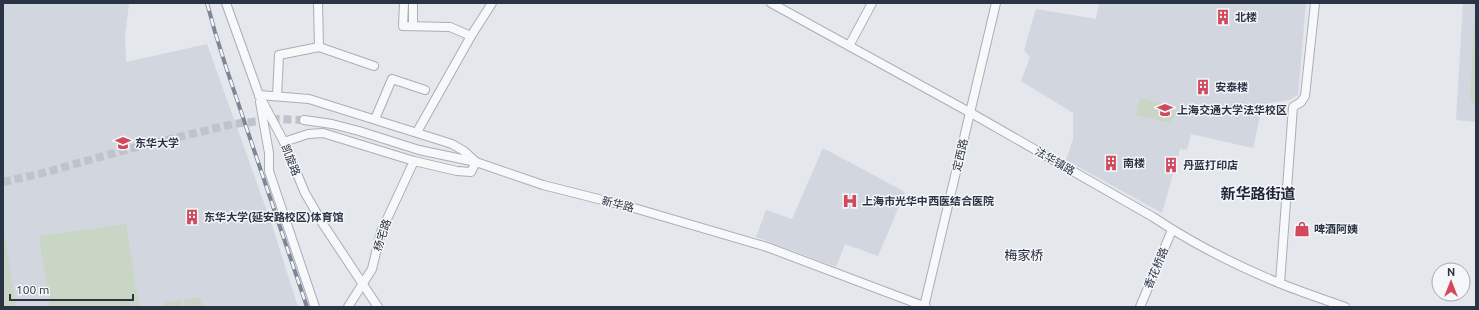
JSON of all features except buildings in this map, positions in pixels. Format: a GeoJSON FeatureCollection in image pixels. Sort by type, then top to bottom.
{"type":"FeatureCollection","features":[{"type":"Feature","properties":{"kind":"street","name":"凯旋路"},"geometry":{"type":"LineString","coordinates":[[226,3],[259,95],[284,142],[305,193],[323,224],[378,307]]}},
{"type":"Feature","properties":{"kind":"street"},"geometry":{"type":"LineString","coordinates":[[318,3],[319,47]]}},
{"type":"Feature","properties":{"kind":"street"},"geometry":{"type":"LineString","coordinates":[[404,3],[403,26],[413,25],[450,27],[471,36]]}},
{"type":"Feature","properties":{"kind":"street"},"geometry":{"type":"LineString","coordinates":[[413,3],[413,25]]}},
{"type":"Feature","properties":{"kind":"street"},"geometry":{"type":"LineString","coordinates":[[417,132],[471,36],[492,3]]}},
{"type":"Feature","properties":{"kind":"street","name":"法华镇路"},"geometry":{"type":"LineString","coordinates":[[771,3],[971,113],[1153,217],[1172,230],[1230,261],[1280,283],[1345,307]]}},
{"type":"Feature","properties":{"kind":"street"},"geometry":{"type":"LineString","coordinates":[[849,46],[872,3]]}},
{"type":"Feature","properties":{"kind":"street","name":"定西路"},"geometry":{"type":"LineString","coordinates":[[925,307],[996,3]]}},
{"type":"Feature","properties":{"kind":"street"},"geometry":{"type":"LineString","coordinates":[[1280,283],[1293,107],[1301,102],[1305,96],[1315,3]]}},
{"type":"Feature","properties":{"kind":"street"},"geometry":{"type":"LineString","coordinates":[[277,96],[279,55],[319,47],[374,66]]}},
{"type":"Feature","properties":{"kind":"street"},"geometry":{"type":"LineString","coordinates":[[375,119],[392,79],[425,90]]}},
{"type":"Feature","properties":{"kind":"street"},"geometry":{"type":"LineString","coordinates":[[284,142],[308,134],[323,134],[414,161],[465,173],[471,172],[476,162],[458,147],[375,119],[309,99],[259,95],[269,153],[270,172],[315,307]]}},
{"type":"Feature","properties":{"kind":"street","name":"新华路"},"geometry":{"type":"LineString","coordinates":[[304,120],[353,129],[419,150],[476,162],[543,185],[634,208],[767,247],[925,307]]}},
{"type":"Feature","properties":{"kind":"street","name":"杨宅路"},"geometry":{"type":"LineString","coordinates":[[348,307],[372,269],[381,232],[414,161]]}},
{"type":"Feature","properties":{"kind":"street","name":"香花桥路"},"geometry":{"type":"LineString","coordinates":[[1140,307],[1172,230]]}},
{"type":"Feature","properties":{"kind":"shaded area","name":"东华大学"},"geometry":{"type":"Polygon","coordinates":[[[3,3],[129,3],[125,36],[126,62],[207,44],[272,225],[298,307],[3,307],[3,3]]]}},
{"type":"Feature","properties":{"kind":"shaded area","name":"上海交通大学法华校区"},"geometry":{"type":"Polygon","coordinates":[[[1099,3],[1306,3],[1298,95],[1289,100],[1270,103],[1262,107],[1253,148],[1191,134],[1187,150],[1180,149],[1162,213],[1066,160],[1073,139],[1073,113],[1021,81],[1030,57],[1024,50],[1036,9],[1096,19],[1099,3]]]}},
{"type":"Feature","properties":{"kind":"shaded area"},"geometry":{"type":"Polygon","coordinates":[[[1463,3],[1476,3],[1476,122],[1456,120],[1463,3]]]}},
{"type":"Feature","properties":{"kind":"shaded area","name":"上海市光华中西医结合医院"},"geometry":{"type":"Polygon","coordinates":[[[823,148],[905,192],[878,256],[845,244],[836,267],[756,237],[766,210],[792,219],[823,148]]]}},
{"type":"Feature","properties":{"kind":"green space"},"geometry":{"type":"Polygon","coordinates":[[[1476,18],[1476,108],[1470,100],[1474,22],[1476,18]]]}},
{"type":"Feature","properties":{"kind":"green space"},"geometry":{"type":"Polygon","coordinates":[[[1140,98],[1169,106],[1175,110],[1175,115],[1170,123],[1136,115],[1140,98]]]}},
{"type":"Feature","properties":{"kind":"green space"},"geometry":{"type":"Polygon","coordinates":[[[126,224],[139,307],[50,307],[39,236],[126,224]]]}},
{"type":"Feature","properties":{"kind":"green space"},"geometry":{"type":"Polygon","coordinates":[[[3,225],[16,307],[3,307],[3,225]]]}},
{"type":"Feature","properties":{"kind":"green space"},"geometry":{"type":"Polygon","coordinates":[[[201,297],[203,307],[185,307],[184,300],[201,297]]]}},
{"type":"Feature","properties":{"kind":"green space"},"geometry":{"type":"Polygon","coordinates":[[[181,300],[182,307],[165,307],[164,303],[181,300]]]}},
{"type":"Feature","properties":{"kind":"tunnel"},"geometry":{"type":"LineString","coordinates":[[3,182],[233,124],[279,119],[304,120]]}},
{"type":"Feature","properties":{"kind":"railway"},"geometry":{"type":"LineString","coordinates":[[207,3],[226,67],[307,307]]}},
{"type":"Feature","properties":{"kind":"place","name":"北楼"},"geometry":{"type":"Point","coordinates":[1223,17]}},
{"type":"Feature","properties":{"kind":"place","name":"安泰楼"},"geometry":{"type":"Point","coordinates":[1203,87]}},
{"type":"Feature","properties":{"kind":"place","name":"上海交通大学法华校区"},"geometry":{"type":"Point","coordinates":[1165,110]}},
{"type":"Feature","properties":{"kind":"place","name":"东华大学"},"geometry":{"type":"Point","coordinates":[123,143]}},
{"type":"Feature","properties":{"kind":"place","name":"南楼"},"geometry":{"type":"Point","coordinates":[1111,163]}},
{"type":"Feature","properties":{"kind":"place","name":"丹蓝打印店"},"geometry":{"type":"Point","coordinates":[1171,165]}},
{"type":"Feature","properties":{"kind":"place","name":"上海市光华中西医结合医院"},"geometry":{"type":"Point","coordinates":[850,201]}},
{"type":"Feature","properties":{"kind":"place","name":"东华大学(延安路校区)体育馆"},"geometry":{"type":"Point","coordinates":[192,217]}},
{"type":"Feature","properties":{"kind":"place","name":"啤酒阿姨"},"geometry":{"type":"Point","coordinates":[1302,229]}},
{"type":"Feature","properties":{"kind":"district","name":"新华路街道"},"geometry":{"type":"Point","coordinates":[1258,194]}},
{"type":"Feature","properties":{"kind":"district","name":"梅家桥"},"geometry":{"type":"Point","coordinates":[1024,255]}}]}
